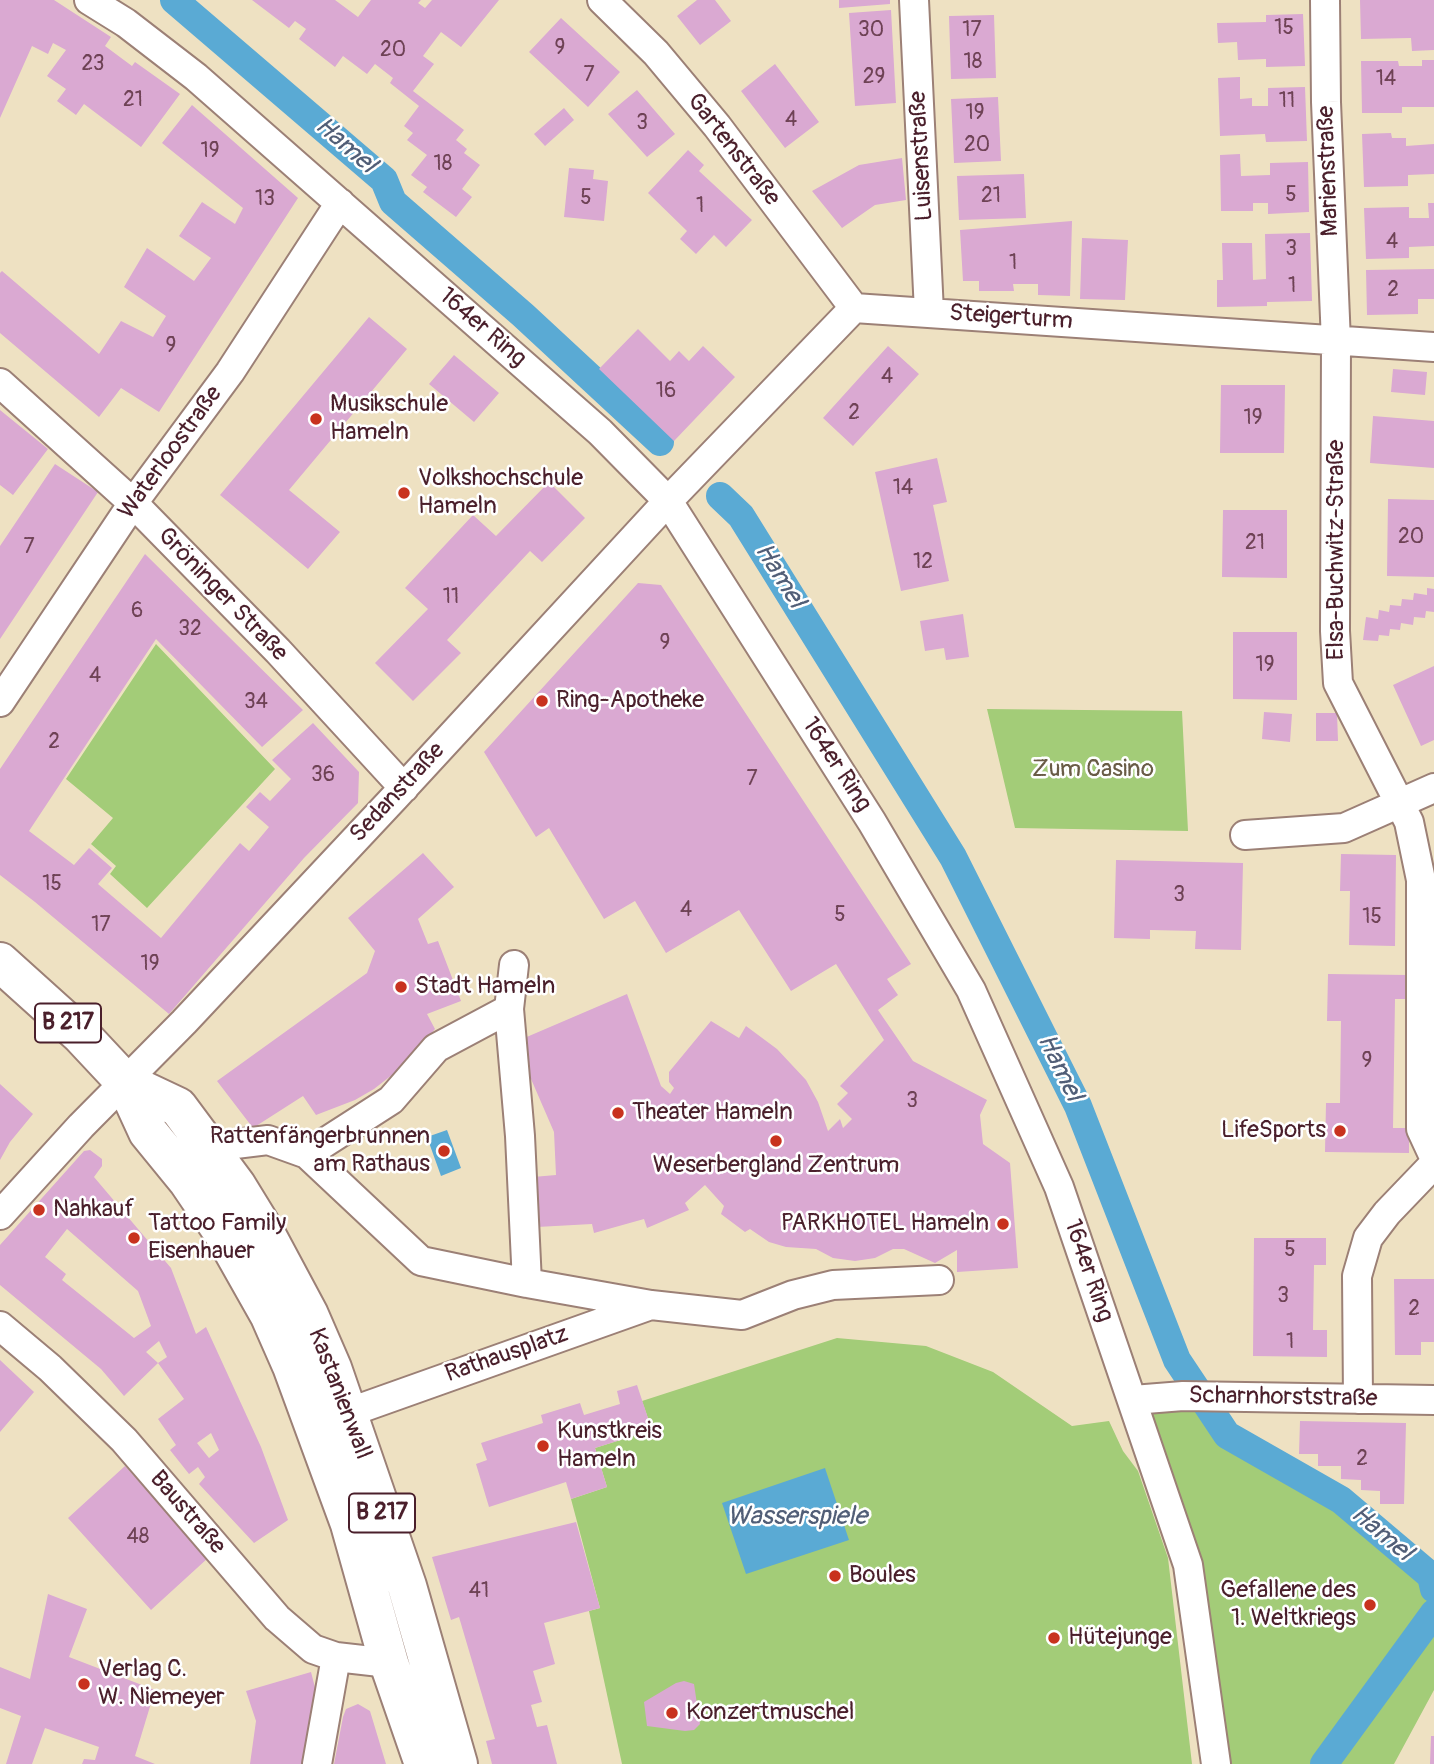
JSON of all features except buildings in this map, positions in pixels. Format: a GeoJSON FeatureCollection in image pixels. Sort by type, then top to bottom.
{"type":"FeatureCollection","features":[{"type":"Feature","properties":{"kind":"main road","name":"Kastanienwall"},"geometry":{"type":"LineString","coordinates":[[0,962],[72,1027],[125,1082],[148,1132],[188,1181],[222,1231],[270,1316],[292,1366],[350,1524],[389,1662],[424,1764]]}},
{"type":"Feature","properties":{"kind":"main road","name":"Kastanienwall"},"geometry":{"type":"LineString","coordinates":[[125,1082],[178,1107],[236,1185],[309,1315],[336,1381],[402,1573],[458,1764]]}},
{"type":"Feature","properties":{"kind":"street","name":"164er Ring"},"geometry":{"type":"LineString","coordinates":[[89,0],[126,23],[196,77],[600,432],[668,501],[872,822],[971,990],[1059,1188],[1188,1565],[1216,1764]]}},
{"type":"Feature","properties":{"kind":"street","name":"Gartenstraße"},"geometry":{"type":"LineString","coordinates":[[602,0],[656,53],[717,126],[854,308]]}},
{"type":"Feature","properties":{"kind":"street","name":"Luisenstraße"},"geometry":{"type":"LineString","coordinates":[[914,0],[929,312]]}},
{"type":"Feature","properties":{"kind":"street","name":"Marienstraße"},"geometry":{"type":"LineString","coordinates":[[1325,0],[1326,103],[1336,342]]}},
{"type":"Feature","properties":{"kind":"street","name":"Waterloostraße"},"geometry":{"type":"LineString","coordinates":[[0,702],[133,503],[230,372],[340,203]]}},
{"type":"Feature","properties":{"kind":"street","name":"Steigerturm"},"geometry":{"type":"LineString","coordinates":[[854,308],[1336,342],[1434,346]]}},
{"type":"Feature","properties":{"kind":"street"},"geometry":{"type":"LineString","coordinates":[[668,501],[854,308]]}},
{"type":"Feature","properties":{"kind":"street","name":"Elsa-Buchwitz-Straße"},"geometry":{"type":"LineString","coordinates":[[1336,342],[1335,631],[1338,682],[1409,822],[1421,880],[1421,1129],[1434,1157]]}},
{"type":"Feature","properties":{"kind":"street","name":"Gröninger Straße"},"geometry":{"type":"LineString","coordinates":[[0,383],[133,503],[278,651],[404,788]]}},
{"type":"Feature","properties":{"kind":"street","name":"Sedanstraße"},"geometry":{"type":"LineString","coordinates":[[125,1082],[404,788],[668,501]]}},
{"type":"Feature","properties":{"kind":"street"},"geometry":{"type":"LineString","coordinates":[[1245,835],[1344,828],[1434,788]]}},
{"type":"Feature","properties":{"kind":"street"},"geometry":{"type":"LineString","coordinates":[[514,965],[509,1009],[520,1136],[527,1283]]}},
{"type":"Feature","properties":{"kind":"street"},"geometry":{"type":"LineString","coordinates":[[307,1154],[391,1100],[436,1048],[509,1009]]}},
{"type":"Feature","properties":{"kind":"street"},"geometry":{"type":"LineString","coordinates":[[0,1215],[125,1082]]}},
{"type":"Feature","properties":{"kind":"street","name":"Rathausplatz"},"geometry":{"type":"LineString","coordinates":[[227,1145],[268,1140],[307,1154],[421,1261],[527,1283],[651,1305],[741,1315],[833,1285],[939,1280]]}},
{"type":"Feature","properties":{"kind":"street"},"geometry":{"type":"LineString","coordinates":[[1359,1399],[1357,1276],[1368,1238],[1387,1213],[1434,1164]]}},
{"type":"Feature","properties":{"kind":"street","name":"Rathausplatz"},"geometry":{"type":"LineString","coordinates":[[364,1407],[651,1305]]}},
{"type":"Feature","properties":{"kind":"street","name":"Baustraße"},"geometry":{"type":"LineString","coordinates":[[0,1326],[50,1368],[124,1440],[277,1618],[313,1648],[336,1657],[389,1662]]}},
{"type":"Feature","properties":{"kind":"street","name":"Scharnhorststraße"},"geometry":{"type":"LineString","coordinates":[[1133,1400],[1183,1396],[1434,1400]]}},
{"type":"Feature","properties":{"kind":"street"},"geometry":{"type":"LineString","coordinates":[[317,1764],[336,1657]]}},
{"type":"Feature","properties":{"kind":"green space"},"geometry":{"type":"Polygon","coordinates":[[[156,644],[275,769],[147,908],[110,874],[116,866],[91,844],[113,818],[66,779],[156,644]]]}},
{"type":"Feature","properties":{"kind":"green space","name":"Zum Casino"},"geometry":{"type":"Polygon","coordinates":[[[987,709],[1182,711],[1188,831],[1015,828],[987,709]]]}},
{"type":"Feature","properties":{"kind":"green space"},"geometry":{"type":"Polygon","coordinates":[[[837,1338],[926,1346],[993,1372],[1072,1426],[1109,1421],[1123,1451],[1138,1471],[1168,1558],[1192,1764],[622,1764],[589,1611],[600,1608],[571,1499],[607,1487],[595,1448],[652,1430],[642,1401],[837,1338]]]}},
{"type":"Feature","properties":{"kind":"green space"},"geometry":{"type":"Polygon","coordinates":[[[1205,1407],[1419,1577],[1434,1596],[1434,1690],[1394,1764],[1229,1764],[1147,1415],[1205,1407]]]}},
{"type":"Feature","properties":{"kind":"water"},"geometry":{"type":"Polygon","coordinates":[[[447,1130],[461,1168],[441,1176],[427,1137],[447,1130]]]}},
{"type":"Feature","properties":{"kind":"water","name":"Wasserspiele"},"geometry":{"type":"Polygon","coordinates":[[[825,1468],[849,1540],[746,1574],[722,1503],[825,1468]]]}},
{"type":"Feature","properties":{"kind":"waterway","name":"Hamel"},"geometry":{"type":"LineString","coordinates":[[174,0],[384,180],[393,202],[523,315],[660,442]]}},
{"type":"Feature","properties":{"kind":"waterway","name":"Hamel"},"geometry":{"type":"LineString","coordinates":[[720,496],[741,516],[953,857],[1078,1106],[1177,1360],[1227,1435],[1341,1500],[1431,1576],[1434,1589]]}},
{"type":"Feature","properties":{"kind":"waterway","name":"Hamel"},"geometry":{"type":"LineString","coordinates":[[1324,1764],[1434,1613]]}},
{"type":"Feature","properties":{"kind":"place","name":"Musikschule Hameln"},"geometry":{"type":"Point","coordinates":[316,419]}},
{"type":"Feature","properties":{"kind":"place","name":"Volkshochschule Hameln"},"geometry":{"type":"Point","coordinates":[404,493]}},
{"type":"Feature","properties":{"kind":"place","name":"Ring-Apotheke"},"geometry":{"type":"Point","coordinates":[542,701]}},
{"type":"Feature","properties":{"kind":"place","name":"Stadt Hameln"},"geometry":{"type":"Point","coordinates":[401,987]}},
{"type":"Feature","properties":{"kind":"place","name":"Theater Hameln"},"geometry":{"type":"Point","coordinates":[618,1113]}},
{"type":"Feature","properties":{"kind":"place","name":"LifeSports"},"geometry":{"type":"Point","coordinates":[1340,1131]}},
{"type":"Feature","properties":{"kind":"place","name":"Weserbergland Zentrum"},"geometry":{"type":"Point","coordinates":[776,1141]}},
{"type":"Feature","properties":{"kind":"place","name":"Rattenfängerbrunnen am Rathaus"},"geometry":{"type":"Point","coordinates":[444,1151]}},
{"type":"Feature","properties":{"kind":"place","name":"Nahkauf"},"geometry":{"type":"Point","coordinates":[39,1210]}},
{"type":"Feature","properties":{"kind":"place","name":"PARKHOTEL Hameln"},"geometry":{"type":"Point","coordinates":[1003,1224]}},
{"type":"Feature","properties":{"kind":"place","name":"Tattoo Family Eisenhauer"},"geometry":{"type":"Point","coordinates":[134,1238]}},
{"type":"Feature","properties":{"kind":"place","name":"Kunstkreis Hameln"},"geometry":{"type":"Point","coordinates":[543,1446]}},
{"type":"Feature","properties":{"kind":"place","name":"Boules"},"geometry":{"type":"Point","coordinates":[835,1576]}},
{"type":"Feature","properties":{"kind":"place","name":"Gefallene des 1. Weltkriegs"},"geometry":{"type":"Point","coordinates":[1370,1605]}},
{"type":"Feature","properties":{"kind":"place","name":"Hütejunge"},"geometry":{"type":"Point","coordinates":[1054,1638]}},
{"type":"Feature","properties":{"kind":"place","name":"Verlag C. W. Niemeyer"},"geometry":{"type":"Point","coordinates":[84,1684]}},
{"type":"Feature","properties":{"kind":"place","name":"Konzertmuschel"},"geometry":{"type":"Point","coordinates":[672,1713]}}]}
